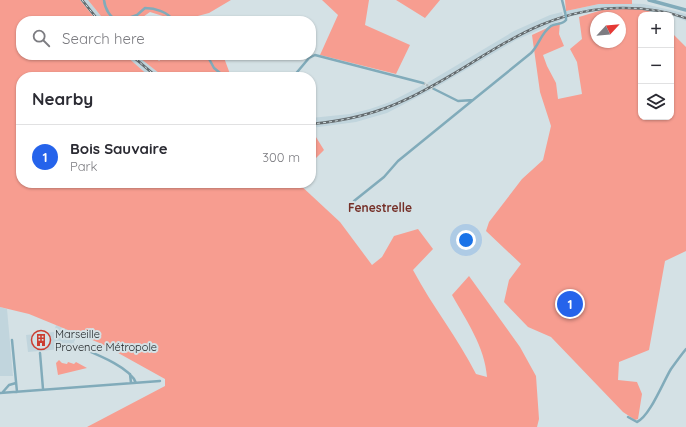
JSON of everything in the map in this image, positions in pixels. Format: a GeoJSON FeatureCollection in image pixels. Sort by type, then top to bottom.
{"type":"FeatureCollection","features":[{"type":"Feature","properties":{"kind":"street"},"geometry":{"type":"LineString","coordinates":[[104,0],[106,9],[112,16]]}},
{"type":"Feature","properties":{"kind":"street"},"geometry":{"type":"LineString","coordinates":[[354,201],[384,177],[398,161],[531,53],[536,48],[544,33],[551,26],[563,23],[566,18],[562,0]]}},
{"type":"Feature","properties":{"kind":"street"},"geometry":{"type":"LineString","coordinates":[[649,0],[662,1],[686,10]]}},
{"type":"Feature","properties":{"kind":"street"},"geometry":{"type":"LineString","coordinates":[[134,16],[144,8],[149,8],[161,12],[167,16]]}},
{"type":"Feature","properties":{"kind":"street"},"geometry":{"type":"LineString","coordinates":[[316,55],[423,83]]}},
{"type":"Feature","properties":{"kind":"street"},"geometry":{"type":"LineString","coordinates":[[210,60],[214,68],[219,72]]}},
{"type":"Feature","properties":{"kind":"street"},"geometry":{"type":"LineString","coordinates":[[297,72],[307,60]]}},
{"type":"Feature","properties":{"kind":"street"},"geometry":{"type":"LineString","coordinates":[[434,89],[458,101],[473,100]]}},
{"type":"Feature","properties":{"kind":"street"},"geometry":{"type":"LineString","coordinates":[[12,340],[17,392]]}},
{"type":"Feature","properties":{"kind":"street"},"geometry":{"type":"LineString","coordinates":[[74,345],[103,358],[130,373],[136,383]]}},
{"type":"Feature","properties":{"kind":"street"},"geometry":{"type":"LineString","coordinates":[[628,417],[637,422],[640,421],[672,368],[686,349]]}},
{"type":"Feature","properties":{"kind":"street"},"geometry":{"type":"LineString","coordinates":[[40,353],[43,389]]}},
{"type":"Feature","properties":{"kind":"street"},"geometry":{"type":"LineString","coordinates":[[130,373],[131,383]]}},
{"type":"Feature","properties":{"kind":"street"},"geometry":{"type":"LineString","coordinates":[[1,393],[160,381]]}},
{"type":"Feature","properties":{"kind":"street"},"geometry":{"type":"LineString","coordinates":[[1,393],[9,385],[16,383]]}},
{"type":"Feature","properties":{"kind":"shaded area"},"geometry":{"type":"Polygon","coordinates":[[[0,0],[80,0],[93,16],[16,16],[16,60],[131,60],[144,72],[16,72],[16,188],[303,188],[340,222],[372,265],[382,257],[394,236],[418,229],[433,249],[413,270],[476,374],[487,377],[483,355],[469,324],[452,295],[469,276],[520,347],[536,376],[539,419],[537,427],[87,427],[165,386],[165,379],[102,344],[29,314],[0,307],[0,0]]]}},
{"type":"Feature","properties":{"kind":"shaded area"},"geometry":{"type":"Polygon","coordinates":[[[80,0],[88,0],[101,16],[93,16],[80,0]]]}},
{"type":"Feature","properties":{"kind":"shaded area"},"geometry":{"type":"Polygon","coordinates":[[[88,0],[231,0],[209,13],[198,16],[163,16],[150,12],[144,16],[101,16],[88,0]]]}},
{"type":"Feature","properties":{"kind":"shaded area"},"geometry":{"type":"Polygon","coordinates":[[[322,0],[369,0],[365,25],[410,45],[396,74],[320,55],[338,15],[322,0]]]}},
{"type":"Feature","properties":{"kind":"shaded area"},"geometry":{"type":"Polygon","coordinates":[[[396,0],[440,0],[425,18],[396,0]]]}},
{"type":"Feature","properties":{"kind":"shaded area"},"geometry":{"type":"Polygon","coordinates":[[[565,0],[632,0],[632,4],[599,4],[566,11],[565,0]]]}},
{"type":"Feature","properties":{"kind":"shaded area"},"geometry":{"type":"Polygon","coordinates":[[[599,4],[644,4],[686,14],[686,21],[674,16],[674,12],[602,10],[568,17],[566,11],[599,4]]]}},
{"type":"Feature","properties":{"kind":"shaded area"},"geometry":{"type":"Polygon","coordinates":[[[638,9],[651,12],[638,12],[638,120],[674,120],[674,35],[686,47],[686,251],[665,261],[649,350],[619,362],[618,380],[637,382],[642,394],[638,419],[635,420],[623,412],[551,337],[528,327],[504,302],[509,280],[521,264],[486,231],[489,222],[522,179],[543,160],[551,126],[540,92],[532,35],[560,22],[559,34],[564,46],[543,55],[556,83],[558,99],[582,94],[577,62],[570,49],[582,39],[579,17],[590,14],[590,48],[626,48],[626,12],[595,12],[602,10],[638,9]]]}},
{"type":"Feature","properties":{"kind":"shaded area"},"geometry":{"type":"Polygon","coordinates":[[[562,12],[564,19],[516,40],[435,88],[427,83],[514,31],[550,15],[562,12]]]}},
{"type":"Feature","properties":{"kind":"shaded area"},"geometry":{"type":"Polygon","coordinates":[[[131,60],[142,60],[158,72],[144,72],[131,60]]]}},
{"type":"Feature","properties":{"kind":"shaded area"},"geometry":{"type":"Polygon","coordinates":[[[142,60],[225,60],[229,72],[158,72],[142,60]]]}},
{"type":"Feature","properties":{"kind":"shaded area"},"geometry":{"type":"Polygon","coordinates":[[[423,85],[431,90],[387,113],[356,122],[316,127],[316,117],[350,114],[390,102],[423,85]]]}},
{"type":"Feature","properties":{"kind":"shaded area"},"geometry":{"type":"Polygon","coordinates":[[[316,137],[324,150],[316,158],[316,137]]]}},
{"type":"Feature","properties":{"kind":"shaded area"},"geometry":{"type":"Polygon","coordinates":[[[0,307],[7,309],[13,376],[0,376],[0,307]]]}},
{"type":"Feature","properties":{"kind":"shaded area"},"geometry":{"type":"Polygon","coordinates":[[[56,325],[78,334],[69,352],[61,349],[28,352],[26,335],[54,332],[56,325]]]}},
{"type":"Feature","properties":{"kind":"shaded area"},"geometry":{"type":"Polygon","coordinates":[[[59,360],[62,363],[67,364],[68,362],[74,364],[76,362],[87,368],[58,375],[56,363],[59,360]]]}},
{"type":"Feature","properties":{"kind":"tunnel"},"geometry":{"type":"LineString","coordinates":[[423,83],[434,89]]}},
{"type":"Feature","properties":{"kind":"railway"},"geometry":{"type":"LineString","coordinates":[[82,0],[95,16]]}},
{"type":"Feature","properties":{"kind":"railway"},"geometry":{"type":"LineString","coordinates":[[316,123],[360,116],[384,109],[434,85],[510,40],[536,27],[563,17],[592,10],[624,8],[655,10],[686,18]]}},
{"type":"Feature","properties":{"kind":"railway"},"geometry":{"type":"LineString","coordinates":[[137,60],[151,72]]}},
{"type":"Feature","properties":{"kind":"place","name":"Bois Sauvaire"},"geometry":{"type":"Point","coordinates":[570,304]}},
{"type":"Feature","properties":{"kind":"place","name":"Marseille Provence Métropole"},"geometry":{"type":"Point","coordinates":[41,340]}},
{"type":"Feature","properties":{"kind":"district","name":"Fenestrelle"},"geometry":{"type":"Point","coordinates":[380,207]}}]}
